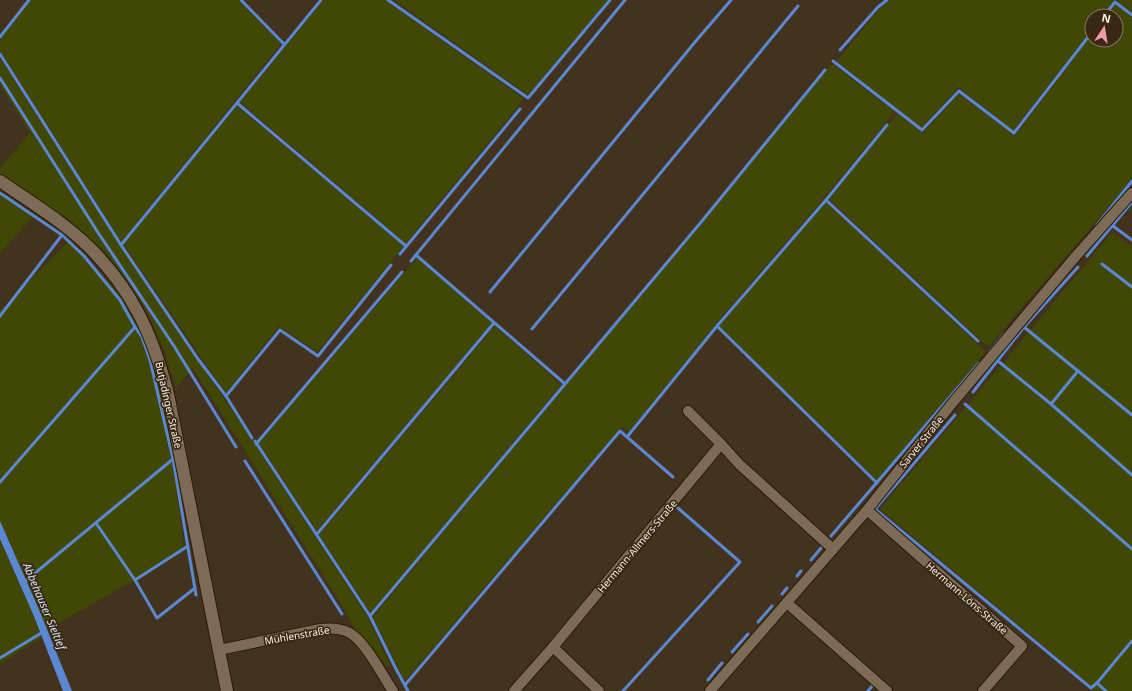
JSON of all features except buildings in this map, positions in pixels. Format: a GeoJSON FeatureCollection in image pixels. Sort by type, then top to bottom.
{"type":"FeatureCollection","features":[{"type":"Feature","properties":{"kind":"main road","name":"Butjadinger Straße"},"geometry":{"type":"LineString","coordinates":[[0,181],[66,227],[89,248],[111,270],[135,305],[145,324],[160,364],[168,394],[227,691]]}},
{"type":"Feature","properties":{"kind":"street","name":"Sarver Straße"},"geometry":{"type":"LineString","coordinates":[[710,691],[867,510],[954,402],[1076,256],[1132,193]]}},
{"type":"Feature","properties":{"kind":"street"},"geometry":{"type":"LineString","coordinates":[[688,411],[739,464],[833,549]]}},
{"type":"Feature","properties":{"kind":"street","name":"Hermann-Allmers-Straße"},"geometry":{"type":"LineString","coordinates":[[514,691],[554,647],[721,444]]}},
{"type":"Feature","properties":{"kind":"street","name":"Hermann-Löns-Straße"},"geometry":{"type":"LineString","coordinates":[[867,510],[1022,646],[982,691]]}},
{"type":"Feature","properties":{"kind":"street"},"geometry":{"type":"LineString","coordinates":[[787,603],[887,691]]}},
{"type":"Feature","properties":{"kind":"street","name":"Mühlenstraße"},"geometry":{"type":"LineString","coordinates":[[219,650],[320,629],[333,628],[346,631],[359,639],[393,691]]}},
{"type":"Feature","properties":{"kind":"street"},"geometry":{"type":"LineString","coordinates":[[554,647],[599,691]]}},
{"type":"Feature","properties":{"kind":"green space"},"geometry":{"type":"Polygon","coordinates":[[[31,0],[238,0],[281,44],[121,242],[0,51],[0,40],[31,0]]]}},
{"type":"Feature","properties":{"kind":"green space"},"geometry":{"type":"Polygon","coordinates":[[[324,0],[385,0],[524,99],[406,243],[240,102],[324,0]]]}},
{"type":"Feature","properties":{"kind":"green space"},"geometry":{"type":"Polygon","coordinates":[[[394,0],[608,0],[528,95],[394,0]]]}},
{"type":"Feature","properties":{"kind":"green space"},"geometry":{"type":"Polygon","coordinates":[[[891,0],[1114,0],[1108,8],[1084,8],[1084,39],[1013,131],[959,87],[921,128],[837,61],[879,9],[891,0]]]}},
{"type":"Feature","properties":{"kind":"green space"},"geometry":{"type":"Polygon","coordinates":[[[1117,0],[1132,0],[1132,12],[1117,0]]]}},
{"type":"Feature","properties":{"kind":"green space"},"geometry":{"type":"Polygon","coordinates":[[[1116,4],[1121,8],[1113,8],[1116,4]]]}},
{"type":"Feature","properties":{"kind":"green space"},"geometry":{"type":"Polygon","coordinates":[[[1124,11],[1132,18],[1132,177],[1112,203],[988,347],[829,199],[897,114],[923,133],[959,94],[1015,136],[1084,45],[1084,48],[1124,48],[1124,11]]]}},
{"type":"Feature","properties":{"kind":"green space"},"geometry":{"type":"Polygon","coordinates":[[[0,58],[121,247],[256,446],[367,616],[390,665],[388,667],[359,636],[337,597],[193,368],[176,388],[164,349],[147,312],[128,282],[107,254],[58,214],[0,176],[0,168],[30,133],[0,84],[0,58]]]}},
{"type":"Feature","properties":{"kind":"green space"},"geometry":{"type":"Polygon","coordinates":[[[832,64],[895,112],[714,326],[629,432],[622,426],[405,681],[373,617],[832,64]]]}},
{"type":"Feature","properties":{"kind":"green space"},"geometry":{"type":"Polygon","coordinates":[[[237,106],[404,246],[317,352],[279,326],[226,393],[123,244],[237,106]]]}},
{"type":"Feature","properties":{"kind":"green space"},"geometry":{"type":"Polygon","coordinates":[[[0,194],[35,215],[0,253],[0,194]]]}},
{"type":"Feature","properties":{"kind":"green space"},"geometry":{"type":"Polygon","coordinates":[[[826,202],[986,352],[877,480],[719,326],[826,202]]]}},
{"type":"Feature","properties":{"kind":"green space"},"geometry":{"type":"Polygon","coordinates":[[[1113,232],[1132,247],[1132,691],[1092,691],[1094,688],[880,509],[1113,232]]]}},
{"type":"Feature","properties":{"kind":"green space"},"geometry":{"type":"Polygon","coordinates":[[[70,240],[132,308],[166,405],[184,549],[135,580],[46,630],[40,612],[0,521],[0,311],[70,240]]]}},
{"type":"Feature","properties":{"kind":"green space"},"geometry":{"type":"Polygon","coordinates":[[[417,258],[492,323],[317,531],[259,443],[417,258]]]}},
{"type":"Feature","properties":{"kind":"green space"},"geometry":{"type":"Polygon","coordinates":[[[495,326],[561,385],[371,613],[319,535],[495,326]]]}},
{"type":"Feature","properties":{"kind":"green space"},"geometry":{"type":"Polygon","coordinates":[[[0,539],[33,614],[41,638],[0,664],[0,539]]]}},
{"type":"Feature","properties":{"kind":"water"},"geometry":{"type":"Polygon","coordinates":[[[0,521],[40,612],[72,691],[63,691],[33,614],[0,539],[0,521]]]}},
{"type":"Feature","properties":{"kind":"waterway"},"geometry":{"type":"LineString","coordinates":[[0,37],[29,0]]}},
{"type":"Feature","properties":{"kind":"waterway"},"geometry":{"type":"LineString","coordinates":[[241,0],[284,44]]}},
{"type":"Feature","properties":{"kind":"waterway"},"geometry":{"type":"LineString","coordinates":[[121,245],[321,0]]}},
{"type":"Feature","properties":{"kind":"waterway"},"geometry":{"type":"LineString","coordinates":[[388,0],[528,98],[610,0]]}},
{"type":"Feature","properties":{"kind":"waterway"},"geometry":{"type":"LineString","coordinates":[[411,261],[625,0]]}},
{"type":"Feature","properties":{"kind":"waterway"},"geometry":{"type":"LineString","coordinates":[[490,292],[731,0]]}},
{"type":"Feature","properties":{"kind":"waterway"},"geometry":{"type":"LineString","coordinates":[[840,50],[878,7],[887,0]]}},
{"type":"Feature","properties":{"kind":"waterway"},"geometry":{"type":"LineString","coordinates":[[1110,8],[1115,2],[1123,8]]}},
{"type":"Feature","properties":{"kind":"waterway"},"geometry":{"type":"LineString","coordinates":[[532,329],[798,6]]}},
{"type":"Feature","properties":{"kind":"waterway"},"geometry":{"type":"LineString","coordinates":[[1124,9],[1132,15]]}},
{"type":"Feature","properties":{"kind":"waterway"},"geometry":{"type":"LineString","coordinates":[[833,61],[922,130],[959,91],[1014,133],[1084,42]]}},
{"type":"Feature","properties":{"kind":"waterway"},"geometry":{"type":"LineString","coordinates":[[0,54],[121,245],[198,359],[226,396],[252,438]]}},
{"type":"Feature","properties":{"kind":"waterway"},"geometry":{"type":"LineString","coordinates":[[370,616],[702,221],[825,70]]}},
{"type":"Feature","properties":{"kind":"waterway"},"geometry":{"type":"LineString","coordinates":[[0,78],[97,231],[174,346],[236,447]]}},
{"type":"Feature","properties":{"kind":"waterway"},"geometry":{"type":"LineString","coordinates":[[237,103],[406,246]]}},
{"type":"Feature","properties":{"kind":"waterway"},"geometry":{"type":"LineString","coordinates":[[400,254],[520,109]]}},
{"type":"Feature","properties":{"kind":"waterway"},"geometry":{"type":"LineString","coordinates":[[405,685],[620,431],[627,437],[717,326],[826,200],[887,125]]}},
{"type":"Feature","properties":{"kind":"waterway"},"geometry":{"type":"LineString","coordinates":[[1097,225],[1132,181]]}},
{"type":"Feature","properties":{"kind":"waterway"},"geometry":{"type":"LineString","coordinates":[[0,193],[62,235],[84,256],[120,300],[142,337],[150,360],[173,459],[196,595]]}},
{"type":"Feature","properties":{"kind":"waterway"},"geometry":{"type":"LineString","coordinates":[[826,200],[978,341]]}},
{"type":"Feature","properties":{"kind":"waterway"},"geometry":{"type":"LineString","coordinates":[[1087,256],[1132,202]]}},
{"type":"Feature","properties":{"kind":"waterway"},"geometry":{"type":"LineString","coordinates":[[1113,226],[1132,240]]}},
{"type":"Feature","properties":{"kind":"waterway"},"geometry":{"type":"LineString","coordinates":[[0,316],[62,235]]}},
{"type":"Feature","properties":{"kind":"waterway"},"geometry":{"type":"LineString","coordinates":[[416,255],[564,383]]}},
{"type":"Feature","properties":{"kind":"waterway"},"geometry":{"type":"LineString","coordinates":[[1102,264],[1132,287]]}},
{"type":"Feature","properties":{"kind":"waterway"},"geometry":{"type":"LineString","coordinates":[[226,396],[280,330],[318,356],[391,265]]}},
{"type":"Feature","properties":{"kind":"waterway"},"geometry":{"type":"LineString","coordinates":[[973,392],[1024,327],[1078,267]]}},
{"type":"Feature","properties":{"kind":"waterway"},"geometry":{"type":"LineString","coordinates":[[256,444],[402,272]]}},
{"type":"Feature","properties":{"kind":"waterway"},"geometry":{"type":"LineString","coordinates":[[317,534],[494,323]]}},
{"type":"Feature","properties":{"kind":"waterway"},"geometry":{"type":"LineString","coordinates":[[717,326],[877,483]]}},
{"type":"Feature","properties":{"kind":"waterway"},"geometry":{"type":"LineString","coordinates":[[0,482],[135,327]]}},
{"type":"Feature","properties":{"kind":"waterway"},"geometry":{"type":"LineString","coordinates":[[1024,327],[1132,415]]}},
{"type":"Feature","properties":{"kind":"waterway"},"geometry":{"type":"LineString","coordinates":[[989,352],[1004,334]]}},
{"type":"Feature","properties":{"kind":"waterway"},"geometry":{"type":"LineString","coordinates":[[998,361],[1051,404],[1132,475]]}},
{"type":"Feature","properties":{"kind":"waterway"},"geometry":{"type":"LineString","coordinates":[[831,536],[979,363]]}},
{"type":"Feature","properties":{"kind":"waterway"},"geometry":{"type":"LineString","coordinates":[[1051,404],[1078,371]]}},
{"type":"Feature","properties":{"kind":"waterway"},"geometry":{"type":"LineString","coordinates":[[965,404],[1132,549]]}},
{"type":"Feature","properties":{"kind":"waterway"},"geometry":{"type":"LineString","coordinates":[[955,415],[875,509],[1091,688],[1097,683],[1132,641]]}},
{"type":"Feature","properties":{"kind":"waterway"},"geometry":{"type":"LineString","coordinates":[[627,437],[673,477]]}},
{"type":"Feature","properties":{"kind":"waterway"},"geometry":{"type":"LineString","coordinates":[[255,441],[370,616],[408,691]]}},
{"type":"Feature","properties":{"kind":"waterway","name":"Abbehauser Sieltief"},"geometry":{"type":"LineString","coordinates":[[23,583],[173,459]]}},
{"type":"Feature","properties":{"kind":"waterway"},"geometry":{"type":"LineString","coordinates":[[245,461],[342,614]]}},
{"type":"Feature","properties":{"kind":"waterway"},"geometry":{"type":"LineString","coordinates":[[623,691],[740,562],[678,508]]}},
{"type":"Feature","properties":{"kind":"waterway"},"geometry":{"type":"LineString","coordinates":[[96,523],[135,580],[157,618],[195,588]]}},
{"type":"Feature","properties":{"kind":"waterway"},"geometry":{"type":"LineString","coordinates":[[135,580],[188,546]]}},
{"type":"Feature","properties":{"kind":"waterway"},"geometry":{"type":"LineString","coordinates":[[811,560],[821,548]]}},
{"type":"Feature","properties":{"kind":"waterway"},"geometry":{"type":"LineString","coordinates":[[797,576],[801,571]]}},
{"type":"Feature","properties":{"kind":"waterway"},"geometry":{"type":"LineString","coordinates":[[782,594],[787,588]]}},
{"type":"Feature","properties":{"kind":"waterway"},"geometry":{"type":"LineString","coordinates":[[758,622],[772,606]]}},
{"type":"Feature","properties":{"kind":"waterway","name":"Abbehauser Sieltief"},"geometry":{"type":"LineString","coordinates":[[0,658],[43,632]]}},
{"type":"Feature","properties":{"kind":"waterway"},"geometry":{"type":"LineString","coordinates":[[732,652],[748,634]]}},
{"type":"Feature","properties":{"kind":"waterway"},"geometry":{"type":"LineString","coordinates":[[708,680],[722,663]]}},
{"type":"Feature","properties":{"kind":"waterway"},"geometry":{"type":"LineString","coordinates":[[1097,683],[1106,691]]}},
{"type":"Feature","properties":{"kind":"waterway"},"geometry":{"type":"LineString","coordinates":[[868,691],[873,685]]}}]}
